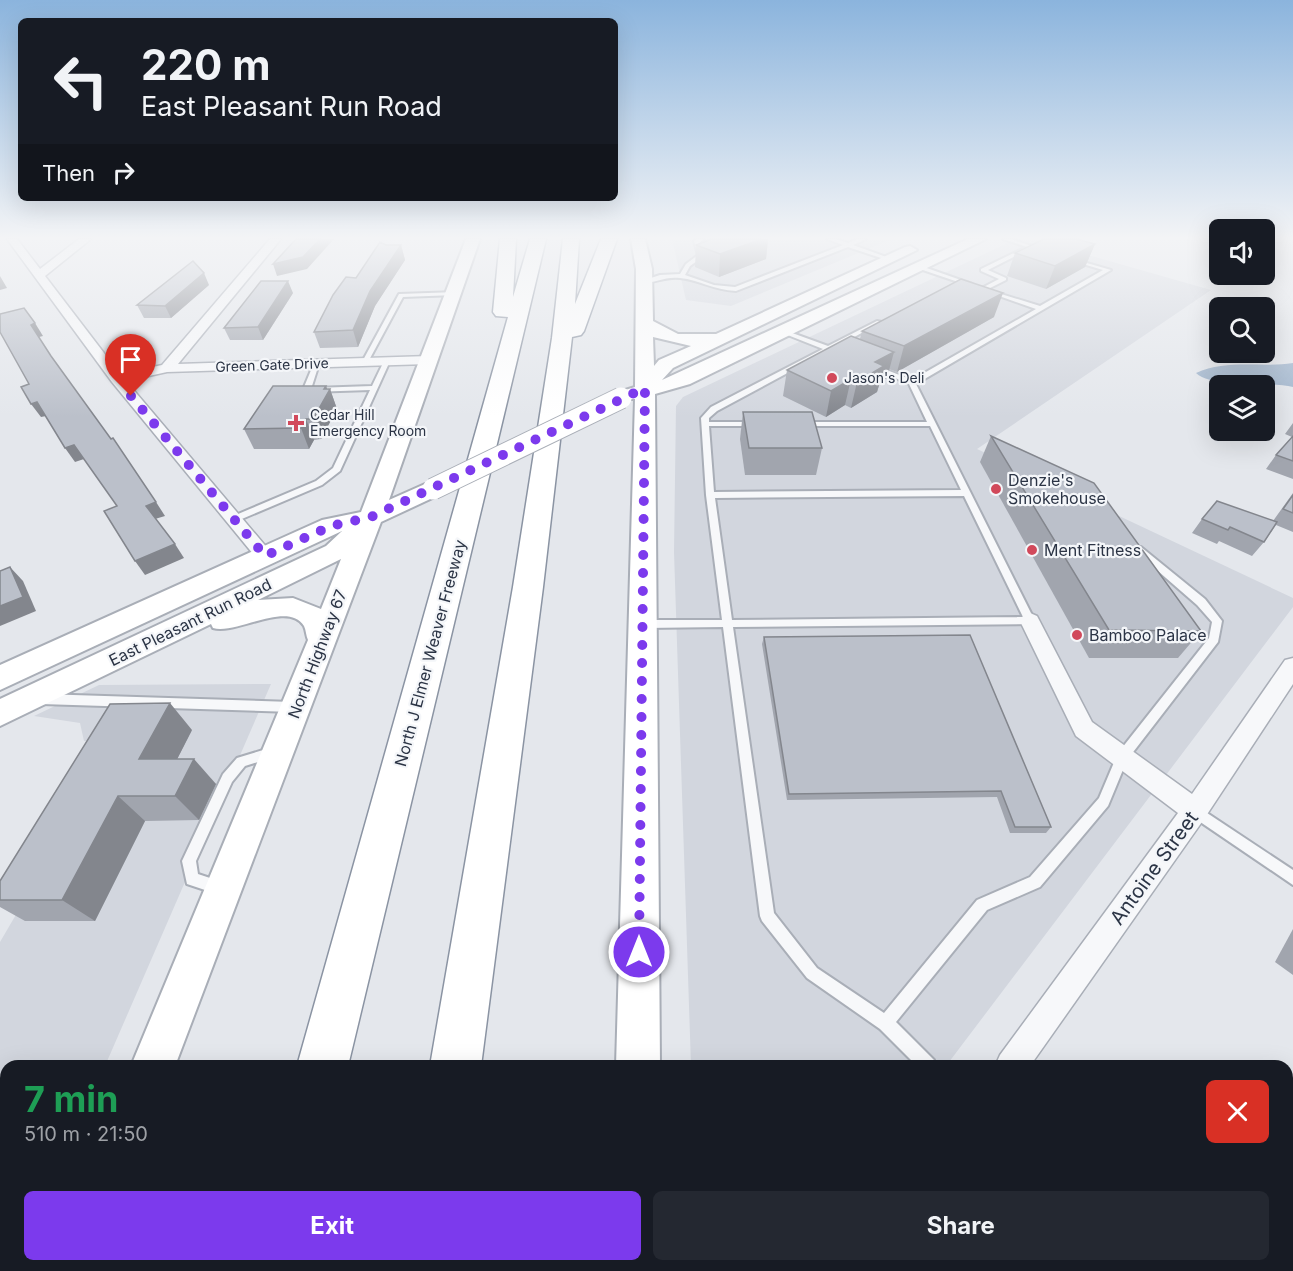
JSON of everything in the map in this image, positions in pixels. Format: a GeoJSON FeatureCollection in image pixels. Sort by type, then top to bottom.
{"type":"FeatureCollection","features":[{"type":"Feature","properties":{"kind":"highway"},"geometry":{"type":"LineString","coordinates":[[495,400],[503,298]]}},
{"type":"Feature","properties":{"kind":"highway","name":"North J Elmer Weaver Freeway"},"geometry":{"type":"LineString","coordinates":[[324,1060],[522,298]]}},
{"type":"Feature","properties":{"kind":"highway"},"geometry":{"type":"LineString","coordinates":[[456,1060],[528,587],[557,378],[565,298]]}},
{"type":"Feature","properties":{"kind":"highway"},"geometry":{"type":"LineString","coordinates":[[557,378],[587,298]]}},
{"type":"Feature","properties":{"kind":"main road","name":"North Highway 67"},"geometry":{"type":"LineString","coordinates":[[155,1060],[371,517],[453,298]]}},
{"type":"Feature","properties":{"kind":"main road"},"geometry":{"type":"LineString","coordinates":[[638,1060],[644,298]]}},
{"type":"Feature","properties":{"kind":"main road","name":"East Pleasant Run Road"},"geometry":{"type":"LineString","coordinates":[[645,388],[666,364],[805,298]]}},
{"type":"Feature","properties":{"kind":"main road"},"geometry":{"type":"LineString","coordinates":[[807,319],[835,298]]}},
{"type":"Feature","properties":{"kind":"main road","name":"East Pleasant Run Road"},"geometry":{"type":"LineString","coordinates":[[0,678],[331,526],[371,517],[621,398],[645,388],[672,384],[852,298]]}},
{"type":"Feature","properties":{"kind":"main road"},"geometry":{"type":"LineString","coordinates":[[644,323],[666,338],[684,341],[728,334]]}},
{"type":"Feature","properties":{"kind":"main road","name":"East Pleasant Run Road"},"geometry":{"type":"LineString","coordinates":[[0,713],[335,552],[371,517]]}},
{"type":"Feature","properties":{"kind":"main road"},"geometry":{"type":"LineString","coordinates":[[141,645],[269,608],[299,608],[315,620],[322,640]]}},
{"type":"Feature","properties":{"kind":"street"},"geometry":{"type":"LineString","coordinates":[[56,298],[117,379],[265,556]]}},
{"type":"Feature","properties":{"kind":"street"},"geometry":{"type":"LineString","coordinates":[[167,368],[226,298]]}},
{"type":"Feature","properties":{"kind":"street","name":"Green Gate Drive"},"geometry":{"type":"LineString","coordinates":[[117,379],[167,368],[429,360]]}},
{"type":"Feature","properties":{"kind":"street"},"geometry":{"type":"LineString","coordinates":[[1030,621],[1084,729],[1195,811]]}},
{"type":"Feature","properties":{"kind":"street","name":"Antoine Street"},"geometry":{"type":"LineString","coordinates":[[1015,1060],[1195,811],[1293,666]]}},
{"type":"Feature","properties":{"kind":"lane"},"geometry":{"type":"LineString","coordinates":[[365,362],[399,298]]}},
{"type":"Feature","properties":{"kind":"lane"},"geometry":{"type":"LineString","coordinates":[[1011,298],[1042,309]]}},
{"type":"Feature","properties":{"kind":"lane"},"geometry":{"type":"LineString","coordinates":[[912,383],[1060,298]]}},
{"type":"Feature","properties":{"kind":"lane"},"geometry":{"type":"LineString","coordinates":[[890,317],[826,348],[714,408],[705,418],[705,424],[710,495],[767,916],[812,974],[886,1023],[922,1060]]}},
{"type":"Feature","properties":{"kind":"lane"},"geometry":{"type":"LineString","coordinates":[[783,331],[837,353]]}},
{"type":"Feature","properties":{"kind":"lane"},"geometry":{"type":"LineString","coordinates":[[234,519],[328,478],[337,470],[387,361]]}},
{"type":"Feature","properties":{"kind":"lane"},"geometry":{"type":"LineString","coordinates":[[316,364],[308,387],[313,390],[375,388]]}},
{"type":"Feature","properties":{"kind":"lane"},"geometry":{"type":"LineString","coordinates":[[642,624],[1030,621],[912,383],[870,366]]}},
{"type":"Feature","properties":{"kind":"lane"},"geometry":{"type":"LineString","coordinates":[[705,424],[764,424]]}},
{"type":"Feature","properties":{"kind":"lane"},"geometry":{"type":"LineString","coordinates":[[787,424],[932,424]]}},
{"type":"Feature","properties":{"kind":"lane"},"geometry":{"type":"LineString","coordinates":[[710,495],[967,493]]}},
{"type":"Feature","properties":{"kind":"lane"},"geometry":{"type":"LineString","coordinates":[[886,1023],[982,905],[1035,882],[1104,802],[1122,758],[1214,639],[1217,621],[1201,602],[1130,542]]}},
{"type":"Feature","properties":{"kind":"lane"},"geometry":{"type":"LineString","coordinates":[[31,699],[296,707]]}},
{"type":"Feature","properties":{"kind":"lane"},"geometry":{"type":"LineString","coordinates":[[1195,811],[1293,878]]}},
{"type":"Feature","properties":{"kind":"shaded area"},"geometry":{"type":"Polygon","coordinates":[[[686,298],[749,298],[731,306],[686,298]]]}},
{"type":"Feature","properties":{"kind":"shaded area"},"geometry":{"type":"Polygon","coordinates":[[[891,298],[1199,298],[977,449],[1293,598],[1293,607],[951,1060],[691,1060],[674,552],[676,406],[683,397],[891,298]]]}},
{"type":"Feature","properties":{"kind":"shaded area"},"geometry":{"type":"Polygon","coordinates":[[[271,684],[108,1060],[0,1060],[0,942],[117,742],[84,741],[80,723],[34,716],[99,685],[271,684]]]}},
{"type":"Feature","properties":{"kind":"water"},"geometry":{"type":"Polygon","coordinates":[[[1293,363],[1293,387],[1275,385],[1275,375],[1209,375],[1209,379],[1196,373],[1219,366],[1293,363]]]}},
{"type":"Feature","properties":{"kind":"building"},"geometry":{"type":"Polygon","coordinates":[[[146,298],[174,298],[165,306],[137,305],[146,298]]]}},
{"type":"Feature","properties":{"kind":"building"},"geometry":{"type":"Polygon","coordinates":[[[247,298],[277,298],[258,327],[224,328],[247,298]]]}},
{"type":"Feature","properties":{"kind":"building"},"geometry":{"type":"Polygon","coordinates":[[[331,298],[367,298],[353,330],[314,332],[331,298]]]}},
{"type":"Feature","properties":{"kind":"building"},"geometry":{"type":"Polygon","coordinates":[[[924,298],[993,298],[904,346],[862,331],[924,298]]]}},
{"type":"Feature","properties":{"kind":"building"},"geometry":{"type":"Polygon","coordinates":[[[24,308],[35,323],[31,325],[51,356],[111,439],[113,438],[156,502],[146,506],[175,544],[135,561],[104,511],[117,506],[74,445],[65,448],[37,402],[31,404],[21,387],[29,384],[0,332],[0,314],[24,308]]]}},
{"type":"Feature","properties":{"kind":"building"},"geometry":{"type":"Polygon","coordinates":[[[851,336],[894,352],[875,362],[884,366],[857,382],[851,379],[831,391],[787,370],[851,336]]]}},
{"type":"Feature","properties":{"kind":"building"},"geometry":{"type":"Polygon","coordinates":[[[273,386],[326,386],[324,389],[330,389],[313,419],[306,419],[301,428],[244,429],[273,386]]]}},
{"type":"Feature","properties":{"kind":"building"},"geometry":{"type":"Polygon","coordinates":[[[743,412],[812,412],[822,448],[749,448],[743,412]]]}},
{"type":"Feature","properties":{"kind":"building"},"geometry":{"type":"Polygon","coordinates":[[[991,436],[1094,483],[1201,631],[1109,630],[991,436]]]}},
{"type":"Feature","properties":{"kind":"building"},"geometry":{"type":"Polygon","coordinates":[[[1293,436],[1293,461],[1276,455],[1293,436]]]}},
{"type":"Feature","properties":{"kind":"building"},"geometry":{"type":"Polygon","coordinates":[[[1293,495],[1293,513],[1283,509],[1293,495]]]}},
{"type":"Feature","properties":{"kind":"building"},"geometry":{"type":"Polygon","coordinates":[[[1217,501],[1277,522],[1264,542],[1230,527],[1228,530],[1202,519],[1217,501]]]}},
{"type":"Feature","properties":{"kind":"building"},"geometry":{"type":"Polygon","coordinates":[[[10,567],[23,597],[0,606],[0,571],[10,567]]]}},
{"type":"Feature","properties":{"kind":"building"},"geometry":{"type":"Polygon","coordinates":[[[970,635],[1051,827],[1015,827],[1001,791],[789,794],[764,637],[970,635]]]}},
{"type":"Feature","properties":{"kind":"building"},"geometry":{"type":"Polygon","coordinates":[[[170,703],[139,759],[194,759],[175,796],[118,796],[62,900],[0,900],[0,881],[110,704],[170,703]]]}},
{"type":"Feature","properties":{"kind":"place","name":"Jason's Deli"},"geometry":{"type":"Point","coordinates":[832,378]}},
{"type":"Feature","properties":{"kind":"place","name":"Cedar Hill Emergency Room"},"geometry":{"type":"Point","coordinates":[296,423]}},
{"type":"Feature","properties":{"kind":"place","name":"Denzie's Smokehouse"},"geometry":{"type":"Point","coordinates":[996,489]}},
{"type":"Feature","properties":{"kind":"place","name":"Ment Fitness"},"geometry":{"type":"Point","coordinates":[1032,550]}},
{"type":"Feature","properties":{"kind":"place","name":"Bamboo Palace"},"geometry":{"type":"Point","coordinates":[1077,635]}},
{"type":"Feature","properties":{"kind":"route"},"geometry":{"type":"LineString","coordinates":[[131,396],[265,556],[331,526],[371,517],[645,388],[639,952]]}}]}
